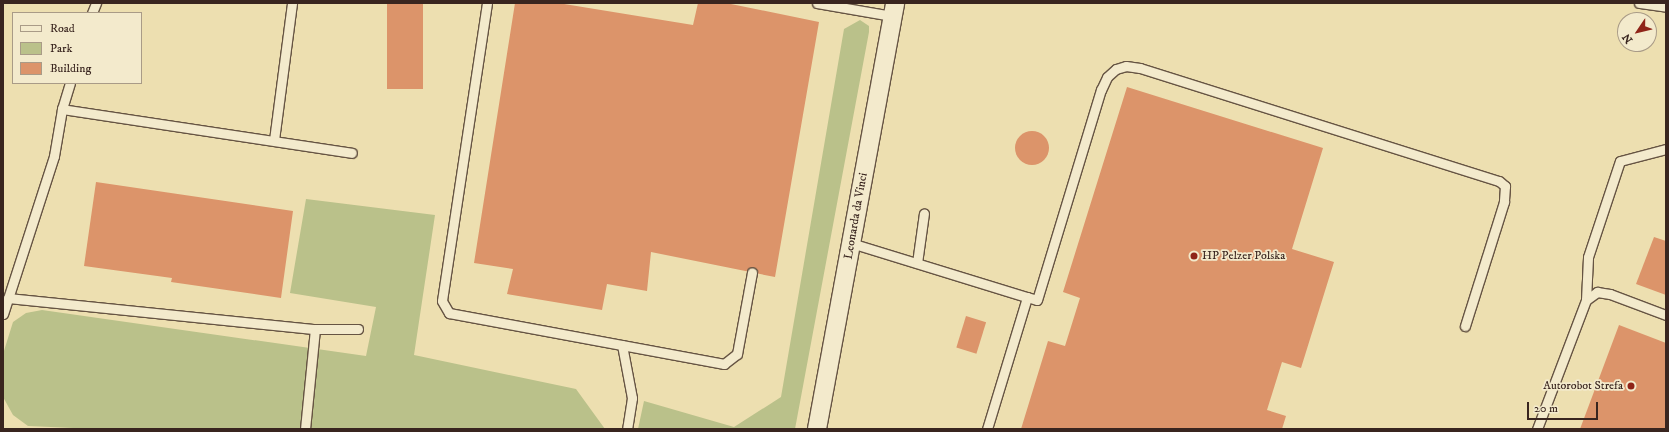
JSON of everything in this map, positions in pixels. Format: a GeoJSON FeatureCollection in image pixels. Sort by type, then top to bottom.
{"type":"FeatureCollection","features":[{"type":"Feature","properties":{"kind":"street","name":"Leonarda da Vinci"},"geometry":{"type":"LineString","coordinates":[[817,429],[894,10]]}},
{"type":"Feature","properties":{"kind":"lane"},"geometry":{"type":"LineString","coordinates":[[274,140],[292,3]]}},
{"type":"Feature","properties":{"kind":"lane"},"geometry":{"type":"LineString","coordinates":[[487,3],[442,301],[449,314],[724,364],[737,354],[752,272]]}},
{"type":"Feature","properties":{"kind":"lane"},"geometry":{"type":"LineString","coordinates":[[817,3],[894,10]]}},
{"type":"Feature","properties":{"kind":"lane"},"geometry":{"type":"LineString","coordinates":[[1639,3],[1666,8]]}},
{"type":"Feature","properties":{"kind":"lane"},"geometry":{"type":"LineString","coordinates":[[851,243],[1037,300],[1101,90],[1107,77],[1116,69],[1126,66],[1140,68],[1499,181],[1505,186],[1504,202],[1465,326]]}},
{"type":"Feature","properties":{"kind":"lane"},"geometry":{"type":"LineString","coordinates":[[3,314],[54,156],[62,109],[70,84]]}},
{"type":"Feature","properties":{"kind":"lane"},"geometry":{"type":"LineString","coordinates":[[62,109],[352,153]]}},
{"type":"Feature","properties":{"kind":"lane"},"geometry":{"type":"LineString","coordinates":[[1537,429],[1586,300],[1588,257],[1620,161],[1666,149]]}},
{"type":"Feature","properties":{"kind":"lane"},"geometry":{"type":"LineString","coordinates":[[917,264],[924,213]]}},
{"type":"Feature","properties":{"kind":"lane"},"geometry":{"type":"LineString","coordinates":[[1586,300],[1597,292],[1610,294],[1666,315]]}},
{"type":"Feature","properties":{"kind":"lane"},"geometry":{"type":"LineString","coordinates":[[986,429],[1027,297]]}},
{"type":"Feature","properties":{"kind":"lane"},"geometry":{"type":"LineString","coordinates":[[8,298],[315,329],[358,329]]}},
{"type":"Feature","properties":{"kind":"lane"},"geometry":{"type":"LineString","coordinates":[[305,429],[315,329]]}},
{"type":"Feature","properties":{"kind":"lane"},"geometry":{"type":"LineString","coordinates":[[622,345],[632,398],[627,429]]}},
{"type":"Feature","properties":{"kind":"green space"},"geometry":{"type":"Polygon","coordinates":[[[860,20],[869,26],[869,32],[795,429],[638,429],[644,401],[734,427],[781,397],[844,29],[860,20]]]}},
{"type":"Feature","properties":{"kind":"green space"},"geometry":{"type":"Polygon","coordinates":[[[306,199],[435,215],[414,355],[576,389],[605,429],[96,429],[28,426],[13,415],[3,397],[3,354],[13,322],[26,313],[42,310],[366,356],[376,307],[290,293],[306,199]]]}},
{"type":"Feature","properties":{"kind":"building"},"geometry":{"type":"Polygon","coordinates":[[[387,3],[423,3],[423,89],[387,89],[387,3]]]}},
{"type":"Feature","properties":{"kind":"building"},"geometry":{"type":"Polygon","coordinates":[[[515,3],[558,3],[693,25],[698,3],[726,3],[819,22],[775,277],[651,252],[647,291],[607,284],[602,310],[507,294],[513,269],[474,263],[515,3]]]}},
{"type":"Feature","properties":{"kind":"building","name":"HP Pelzer Polska"},"geometry":{"type":"Polygon","coordinates":[[[1127,87],[1323,148],[1292,249],[1334,262],[1301,368],[1282,362],[1267,410],[1286,416],[1282,429],[1021,429],[1048,341],[1065,346],[1080,298],[1063,292],[1127,87]]]}},
{"type":"Feature","properties":{"kind":"building"},"geometry":{"type":"Polygon","coordinates":[[[1032,131],[1044,136],[1049,148],[1044,160],[1032,165],[1020,160],[1015,148],[1020,136],[1032,131]]]}},
{"type":"Feature","properties":{"kind":"building"},"geometry":{"type":"Polygon","coordinates":[[[96,182],[293,211],[281,298],[171,282],[172,278],[84,266],[96,182]]]}},
{"type":"Feature","properties":{"kind":"building"},"geometry":{"type":"Polygon","coordinates":[[[1654,237],[1666,241],[1666,295],[1636,284],[1654,237]]]}},
{"type":"Feature","properties":{"kind":"building"},"geometry":{"type":"Polygon","coordinates":[[[966,316],[986,322],[976,354],[956,348],[966,316]]]}},
{"type":"Feature","properties":{"kind":"building","name":"Autorobot Strefa"},"geometry":{"type":"Polygon","coordinates":[[[1619,325],[1666,343],[1666,429],[1580,429],[1619,325]]]}},
{"type":"Feature","properties":{"kind":"place","name":"HP Pelzer Polska"},"geometry":{"type":"Point","coordinates":[1194,256]}},
{"type":"Feature","properties":{"kind":"place","name":"Autorobot Strefa"},"geometry":{"type":"Point","coordinates":[1631,386]}}]}
